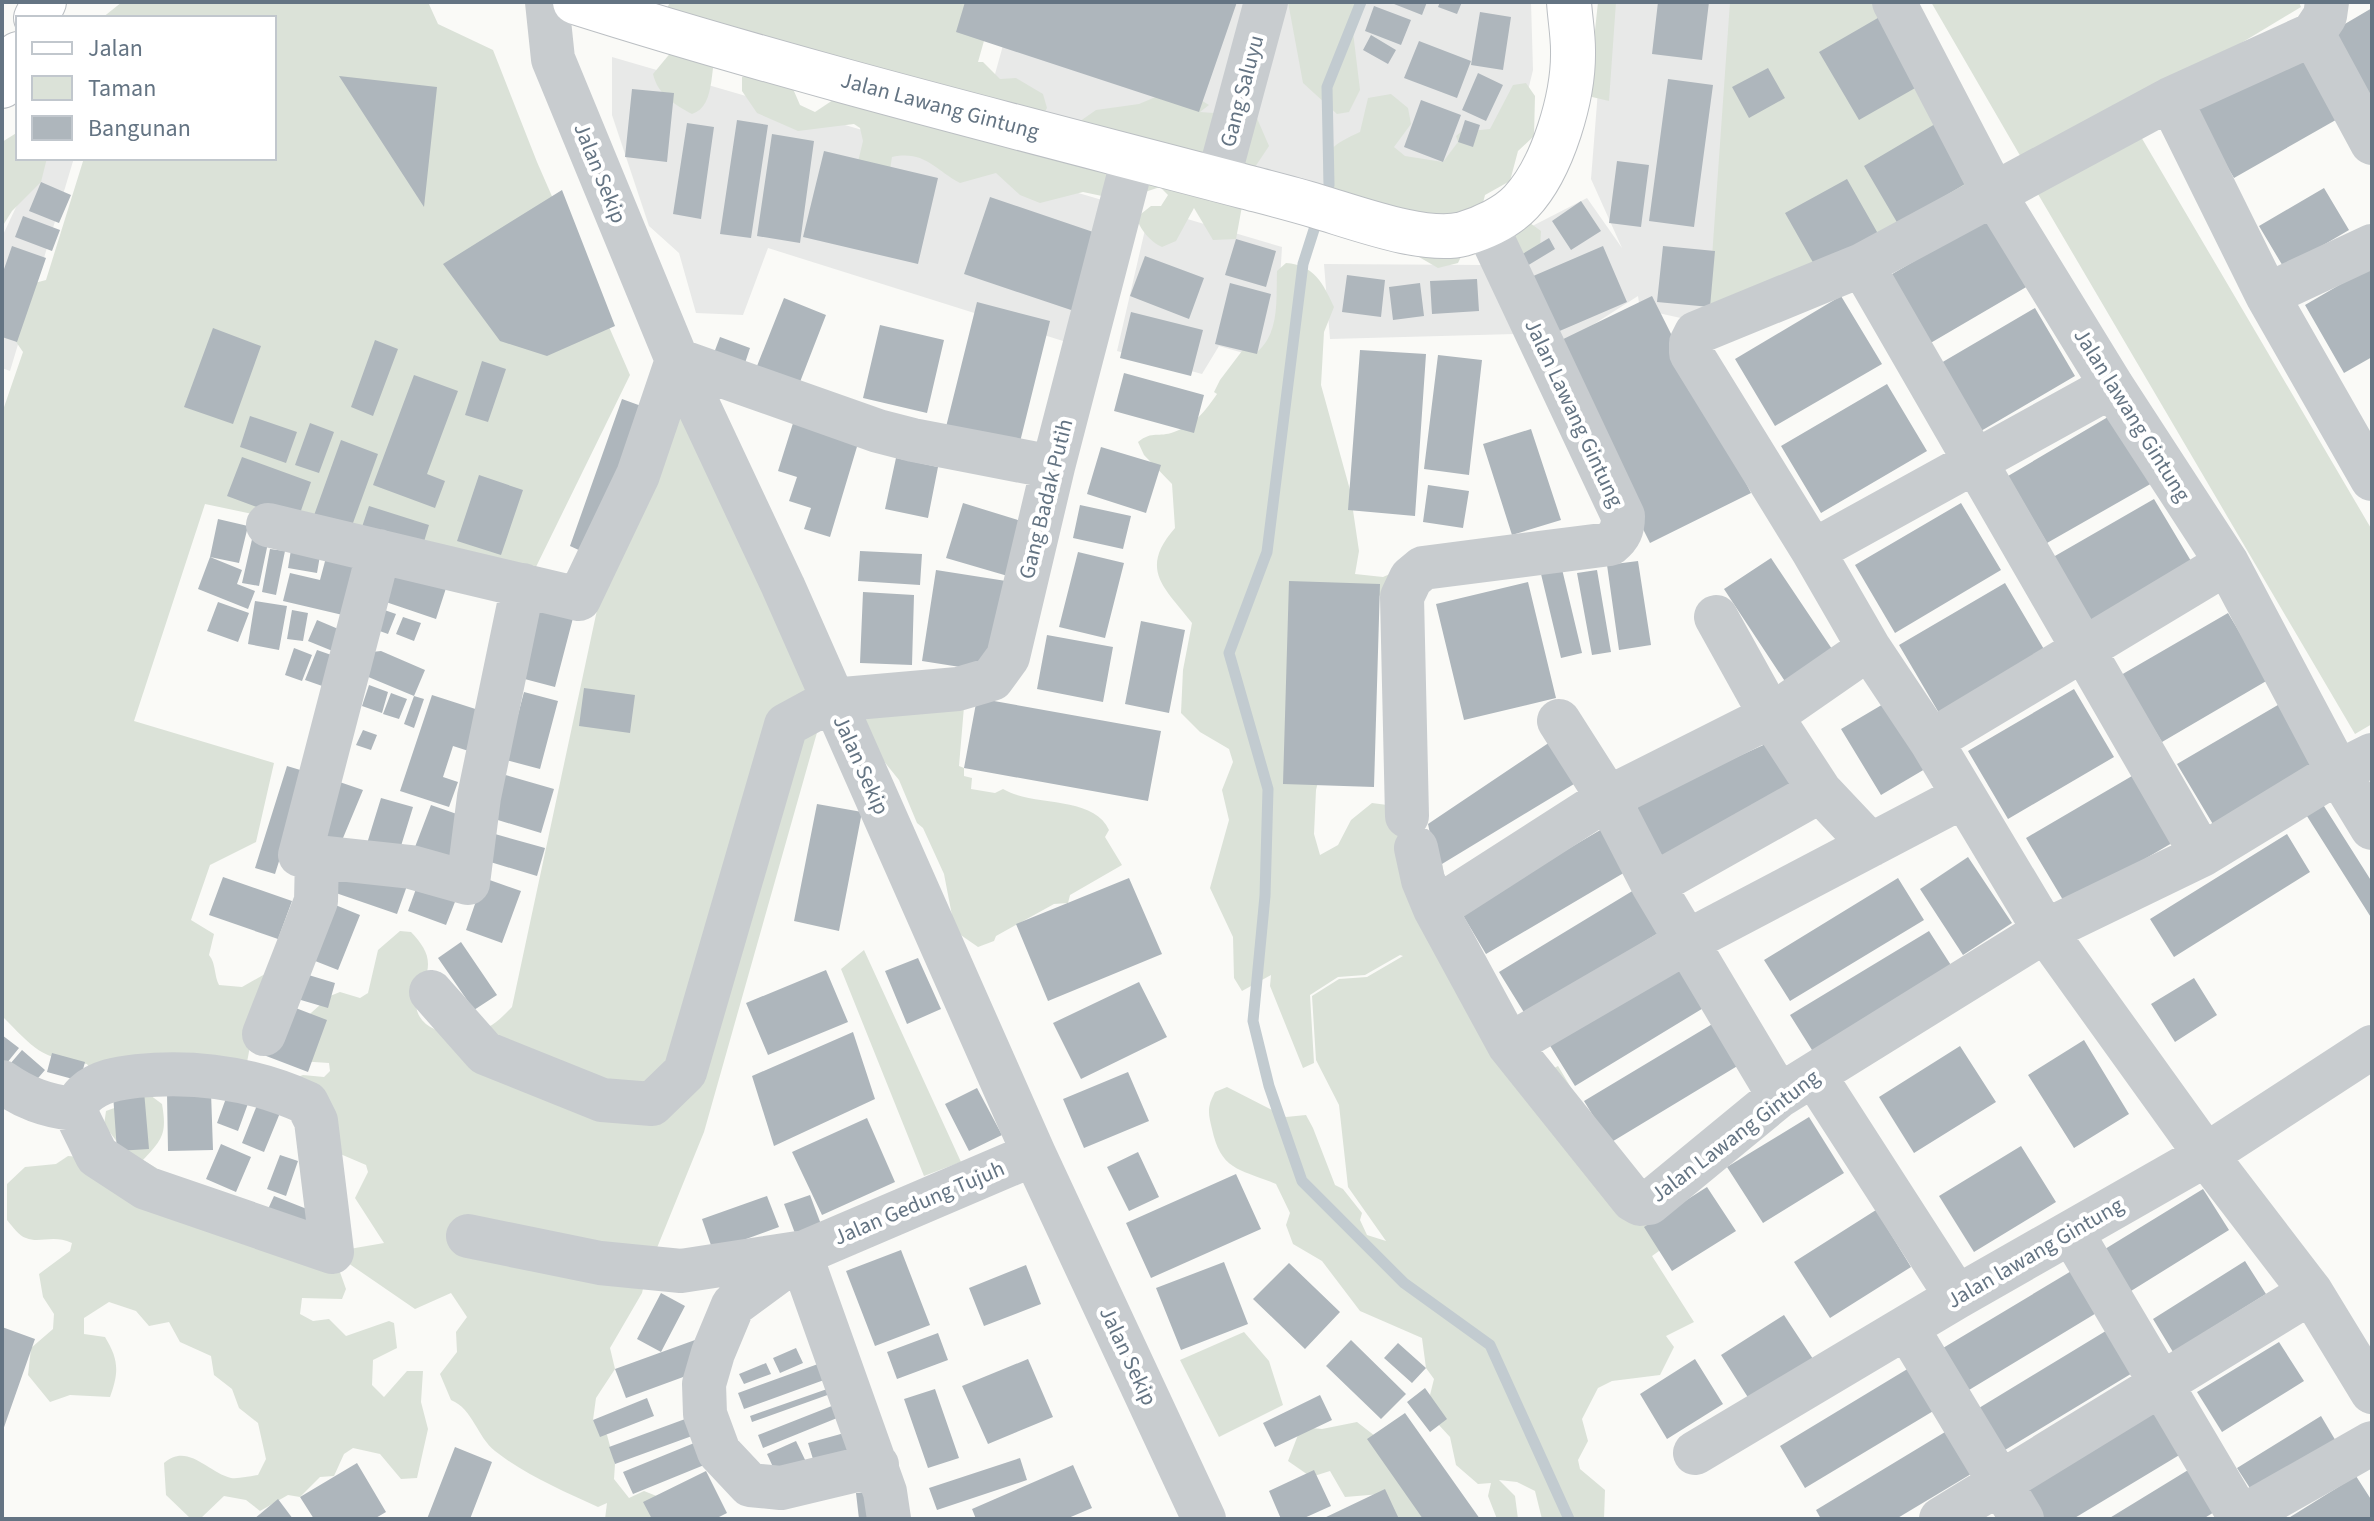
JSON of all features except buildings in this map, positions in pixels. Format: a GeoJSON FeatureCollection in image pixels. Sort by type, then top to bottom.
{"type":"FeatureCollection","features":[{"type":"Feature","properties":{"kind":"main road","name":"Jalan Lawang Gintung"},"geometry":{"type":"LineString","coordinates":[[575,2],[658,15],[1133,159],[1395,229],[1437,235],[1460,235],[1486,225],[1520,203],[1538,178],[1555,141],[1569,94],[1573,52],[1569,2]]}},
{"type":"Feature","properties":{"kind":"main road"},"geometry":{"type":"LineString","coordinates":[[2,86],[16,58]]}},
{"type":"Feature","properties":{"kind":"street","name":"Jalan Sekip"},"geometry":{"type":"LineString","coordinates":[[547,2],[553,59],[677,360],[783,586],[1034,1154],[1204,1519]]}},
{"type":"Feature","properties":{"kind":"street","name":"Gang Saluyu"},"geometry":{"type":"LineString","coordinates":[[1218,180],[1266,2]]}},
{"type":"Feature","properties":{"kind":"street","name":"Jalan lawang Gintung"},"geometry":{"type":"LineString","coordinates":[[1894,2],[1993,192],[2112,386],[2355,764],[2372,828]]}},
{"type":"Feature","properties":{"kind":"street"},"geometry":{"type":"LineString","coordinates":[[2372,143],[2320,18],[1862,265],[1696,333],[1691,343],[1691,353],[2045,931],[2206,1155],[2311,1292],[2372,1392]]}},
{"type":"Feature","properties":{"kind":"street"},"geometry":{"type":"LineString","coordinates":[[2170,99],[2267,295],[2372,479]]}},
{"type":"Feature","properties":{"kind":"street","name":"Gang Badak Putih"},"geometry":{"type":"LineString","coordinates":[[832,700],[958,689],[992,679],[1008,657],[1053,467],[1133,159]]}},
{"type":"Feature","properties":{"kind":"street","name":"Jalan Lawang Gintung"},"geometry":{"type":"LineString","coordinates":[[1486,225],[1623,516],[1623,527],[1618,538],[1610,544],[1423,568],[1411,578],[1402,597],[1411,832],[1423,880],[1435,909],[1509,1045],[1633,1200],[1640,1204],[1649,1203],[1797,1086],[2045,931],[2202,855],[2355,764]]}},
{"type":"Feature","properties":{"kind":"street"},"geometry":{"type":"LineString","coordinates":[[2267,295],[2372,246]]}},
{"type":"Feature","properties":{"kind":"street"},"geometry":{"type":"LineString","coordinates":[[1862,265],[2202,855]]}},
{"type":"Feature","properties":{"kind":"street"},"geometry":{"type":"LineString","coordinates":[[268,525],[579,599],[638,475],[677,360],[878,431],[1053,467]]}},
{"type":"Feature","properties":{"kind":"street","name":"Jalan Lawang Gintung"},"geometry":{"type":"LineString","coordinates":[[1813,551],[2112,386]]}},
{"type":"Feature","properties":{"kind":"street"},"geometry":{"type":"LineString","coordinates":[[379,551],[300,855],[411,867],[468,883],[479,797],[523,585]]}},
{"type":"Feature","properties":{"kind":"street"},"geometry":{"type":"LineString","coordinates":[[1931,741],[2227,563]]}},
{"type":"Feature","properties":{"kind":"street"},"geometry":{"type":"LineString","coordinates":[[1716,617],[1771,716],[1820,791],[1871,845]]}},
{"type":"Feature","properties":{"kind":"street"},"geometry":{"type":"LineString","coordinates":[[1435,909],[1608,798],[1771,716],[1869,648]]}},
{"type":"Feature","properties":{"kind":"street"},"geometry":{"type":"LineString","coordinates":[[431,992],[485,1053],[602,1100],[652,1104],[685,1072],[786,725],[832,700]]}},
{"type":"Feature","properties":{"kind":"street"},"geometry":{"type":"LineString","coordinates":[[1559,721],[1608,798],[1653,885],[1688,941],[1957,1297]]}},
{"type":"Feature","properties":{"kind":"street"},"geometry":{"type":"LineString","coordinates":[[1653,885],[1820,791]]}},
{"type":"Feature","properties":{"kind":"street"},"geometry":{"type":"LineString","coordinates":[[1509,1045],[1688,941],[1964,796]]}},
{"type":"Feature","properties":{"kind":"street"},"geometry":{"type":"LineString","coordinates":[[264,1034],[316,901],[317,857]]}},
{"type":"Feature","properties":{"kind":"street","name":"Jalan lawang Gintung"},"geometry":{"type":"LineString","coordinates":[[1695,1453],[1957,1297],[2206,1155],[2372,1047]]}},
{"type":"Feature","properties":{"kind":"street"},"geometry":{"type":"LineString","coordinates":[[175,1073],[243,1080],[277,1089],[307,1103],[316,1121],[332,1252],[146,1188],[97,1156],[74,1109],[85,1093],[112,1079],[175,1073]]}},
{"type":"Feature","properties":{"kind":"street"},"geometry":{"type":"LineString","coordinates":[[2,1082],[22,1096],[40,1103],[74,1109]]}},
{"type":"Feature","properties":{"kind":"street","name":"Jalan Gedung Tujuh"},"geometry":{"type":"LineString","coordinates":[[877,1465],[781,1488],[750,1485],[719,1452],[705,1414],[704,1384],[733,1305],[805,1252],[1034,1154]]}},
{"type":"Feature","properties":{"kind":"street","name":"Jalan Lawang Gintung"},"geometry":{"type":"LineString","coordinates":[[2072,1233],[2240,1519],[2372,1443]]}},
{"type":"Feature","properties":{"kind":"street"},"geometry":{"type":"LineString","coordinates":[[468,1236],[600,1263],[681,1271],[805,1252],[803,1262],[877,1465],[889,1519]]}},
{"type":"Feature","properties":{"kind":"street"},"geometry":{"type":"LineString","coordinates":[[1941,1519],[2011,1501],[2161,1384],[2311,1292]]}},
{"type":"Feature","properties":{"kind":"street"},"geometry":{"type":"LineString","coordinates":[[1907,1328],[2011,1501]]}},
{"type":"Feature","properties":{"kind":"shaded area"},"geometry":{"type":"Polygon","coordinates":[[[1015,2],[1531,2],[1533,70],[1508,173],[1392,213],[987,103],[1015,2]]]}},
{"type":"Feature","properties":{"kind":"shaded area"},"geometry":{"type":"Polygon","coordinates":[[[1605,2],[1739,2],[1717,326],[1640,309],[1638,296],[1555,349],[1497,244],[1587,198],[1622,248],[1591,179],[1605,2]]]}},
{"type":"Feature","properties":{"kind":"shaded area"},"geometry":{"type":"Polygon","coordinates":[[[612,57],[1109,202],[1079,346],[768,248],[743,315],[696,313],[679,253],[649,226],[612,115],[612,57]]]}},
{"type":"Feature","properties":{"kind":"shaded area"},"geometry":{"type":"Polygon","coordinates":[[[38,160],[73,160],[10,371],[2,368],[2,237],[38,160]]]}},
{"type":"Feature","properties":{"kind":"shaded area"},"geometry":{"type":"Polygon","coordinates":[[[1150,208],[1282,247],[1275,362],[1219,346],[1202,374],[1117,351],[1150,208]]]}},
{"type":"Feature","properties":{"kind":"shaded area"},"geometry":{"type":"Polygon","coordinates":[[[1324,264],[1484,265],[1515,334],[1330,339],[1324,264]]]}},
{"type":"Feature","properties":{"kind":"green space"},"geometry":{"type":"Polygon","coordinates":[[[122,2],[428,2],[438,24],[493,50],[537,162],[630,375],[533,573],[205,504],[134,721],[274,763],[256,842],[210,865],[191,920],[214,934],[209,955],[219,985],[242,987],[272,970],[245,1073],[94,1076],[87,1064],[58,1059],[39,1050],[2,1016],[2,413],[23,352],[10,333],[23,286],[46,280],[83,160],[276,160],[276,16],[104,16],[122,2]]]}},
{"type":"Feature","properties":{"kind":"green space"},"geometry":{"type":"Polygon","coordinates":[[[670,2],[995,2],[978,62],[983,62],[1000,79],[1016,78],[1043,94],[1047,108],[1043,115],[1021,123],[1016,135],[1020,143],[1042,148],[1096,110],[1139,104],[1179,87],[1209,105],[1200,112],[1256,116],[1269,146],[1247,179],[1236,239],[1213,240],[1194,208],[1176,241],[1162,247],[1158,245],[1143,230],[1137,217],[1151,206],[1161,206],[1168,195],[1160,187],[1121,200],[1083,192],[1040,203],[1020,195],[996,173],[960,183],[921,158],[912,156],[892,157],[888,182],[879,196],[857,166],[863,141],[860,128],[854,124],[798,131],[757,113],[742,91],[742,77],[774,65],[787,75],[800,105],[815,112],[842,94],[886,113],[895,106],[900,91],[720,39],[706,102],[692,114],[663,93],[653,74],[677,45],[676,34],[660,24],[670,2]]]}},
{"type":"Feature","properties":{"kind":"green space"},"geometry":{"type":"Polygon","coordinates":[[[1288,2],[1360,2],[1353,32],[1360,90],[1349,112],[1337,114],[1303,83],[1288,2]]]}},
{"type":"Feature","properties":{"kind":"green space"},"geometry":{"type":"Polygon","coordinates":[[[1598,2],[1616,2],[1609,101],[1588,96],[1598,2]]]}},
{"type":"Feature","properties":{"kind":"green space"},"geometry":{"type":"Polygon","coordinates":[[[1730,2],[1894,2],[2000,188],[1708,314],[1730,2]]]}},
{"type":"Feature","properties":{"kind":"green space"},"geometry":{"type":"Polygon","coordinates":[[[1931,2],[2299,2],[2301,7],[2029,171],[1931,2]]]}},
{"type":"Feature","properties":{"kind":"green space"},"geometry":{"type":"Polygon","coordinates":[[[1526,83],[1535,96],[1534,136],[1518,151],[1510,181],[1485,195],[1483,203],[1516,213],[1541,231],[1540,248],[1506,264],[1470,238],[1458,263],[1438,268],[1419,257],[1393,229],[1325,191],[1324,168],[1328,153],[1340,142],[1360,132],[1368,98],[1391,94],[1408,108],[1411,124],[1394,147],[1405,156],[1443,162],[1458,142],[1456,136],[1461,132],[1490,129],[1513,85],[1526,83]]]}},
{"type":"Feature","properties":{"kind":"green space"},"geometry":{"type":"Polygon","coordinates":[[[2137,130],[2372,530],[2372,724],[2355,734],[2035,189],[2137,130]]]}},
{"type":"Feature","properties":{"kind":"green space"},"geometry":{"type":"Polygon","coordinates":[[[16,133],[16,160],[46,160],[41,182],[12,211],[2,227],[2,142],[16,133]]]}},
{"type":"Feature","properties":{"kind":"green space"},"geometry":{"type":"Polygon","coordinates":[[[1286,263],[1311,271],[1326,290],[1334,307],[1324,332],[1321,385],[1350,490],[1359,551],[1355,574],[1383,577],[1463,542],[1464,567],[1414,597],[1364,595],[1316,790],[1314,834],[1320,855],[1338,845],[1351,820],[1372,803],[1395,806],[1419,833],[1438,836],[1448,903],[1532,1080],[1558,1066],[1666,1246],[1652,1256],[1694,1322],[1666,1336],[1674,1347],[1660,1375],[1612,1381],[1598,1388],[1582,1419],[1588,1441],[1578,1460],[1580,1469],[1605,1490],[1604,1519],[1542,1519],[1535,1491],[1517,1482],[1499,1480],[1515,1496],[1518,1519],[1497,1519],[1488,1496],[1491,1483],[1478,1484],[1456,1465],[1450,1437],[1426,1411],[1434,1379],[1426,1368],[1422,1338],[1360,1311],[1322,1261],[1293,1244],[1286,1225],[1290,1213],[1276,1184],[1242,1171],[1227,1161],[1212,1129],[1209,1114],[1211,1102],[1215,1092],[1227,1087],[1286,1117],[1306,1115],[1335,1185],[1343,1189],[1362,1213],[1360,1220],[1367,1235],[1386,1241],[1348,1187],[1339,1105],[1316,1060],[1312,996],[1339,979],[1367,977],[1403,956],[1365,975],[1338,977],[1310,995],[1314,1063],[1303,1068],[1270,986],[1271,975],[1242,991],[1234,978],[1233,937],[1210,888],[1229,820],[1222,790],[1233,762],[1229,749],[1200,732],[1181,713],[1183,670],[1192,623],[1165,589],[1157,567],[1164,543],[1175,528],[1172,484],[1144,455],[1138,442],[1148,436],[1174,432],[1194,421],[1217,394],[1214,392],[1220,380],[1245,347],[1257,352],[1264,344],[1270,335],[1275,315],[1277,271],[1286,263]]]}},
{"type":"Feature","properties":{"kind":"green space"},"geometry":{"type":"Polygon","coordinates":[[[678,395],[783,586],[818,729],[704,1132],[646,1275],[642,1293],[610,1348],[615,1369],[596,1398],[593,1420],[607,1435],[615,1464],[614,1479],[629,1498],[644,1491],[664,1499],[666,1519],[605,1519],[607,1503],[598,1507],[519,1468],[489,1445],[465,1410],[451,1400],[440,1374],[457,1352],[456,1332],[467,1317],[451,1293],[415,1309],[332,1252],[384,1243],[355,1198],[368,1172],[366,1165],[317,1144],[295,1078],[303,1075],[324,1077],[330,1071],[329,1063],[299,1061],[302,1021],[330,996],[340,992],[360,998],[368,993],[378,950],[400,931],[411,932],[421,943],[428,960],[427,974],[416,999],[417,1011],[431,1028],[454,1034],[478,1031],[495,1023],[512,1007],[603,582],[678,395]]]}},
{"type":"Feature","properties":{"kind":"green space"},"geometry":{"type":"Polygon","coordinates":[[[965,695],[959,766],[964,768],[964,776],[972,778],[971,789],[995,793],[1003,789],[1090,811],[1109,830],[1105,837],[1122,865],[1070,895],[1068,903],[1054,904],[996,936],[994,941],[978,947],[955,931],[944,874],[923,828],[917,823],[899,780],[866,739],[863,696],[965,695]]]}},
{"type":"Feature","properties":{"kind":"green space"},"geometry":{"type":"Polygon","coordinates":[[[864,950],[961,1162],[924,1176],[841,969],[864,950]]]}},
{"type":"Feature","properties":{"kind":"green space"},"geometry":{"type":"Polygon","coordinates":[[[150,1095],[162,1104],[164,1122],[159,1141],[143,1160],[336,1261],[346,1289],[342,1299],[302,1298],[300,1314],[313,1321],[329,1319],[346,1336],[389,1321],[394,1323],[397,1348],[373,1360],[372,1385],[384,1397],[407,1371],[423,1371],[421,1402],[428,1429],[417,1478],[401,1479],[380,1454],[353,1448],[344,1454],[334,1476],[320,1477],[300,1497],[288,1495],[260,1511],[246,1500],[224,1496],[200,1519],[191,1519],[166,1495],[164,1463],[173,1457],[189,1457],[222,1475],[237,1478],[258,1475],[266,1459],[258,1423],[239,1408],[232,1389],[214,1375],[211,1356],[180,1342],[169,1322],[149,1326],[136,1311],[109,1302],[84,1318],[84,1334],[105,1337],[113,1353],[116,1373],[110,1397],[70,1395],[50,1402],[28,1375],[31,1348],[53,1329],[54,1314],[43,1297],[39,1274],[70,1251],[72,1243],[58,1239],[31,1240],[18,1233],[7,1220],[7,1184],[25,1167],[56,1164],[68,1156],[93,1158],[122,1148],[104,1125],[106,1111],[150,1095]]]}},
{"type":"Feature","properties":{"kind":"green space"},"geometry":{"type":"Polygon","coordinates":[[[1244,1332],[1269,1361],[1283,1405],[1219,1437],[1180,1360],[1244,1332]]]}},
{"type":"Feature","properties":{"kind":"green space"},"geometry":{"type":"Polygon","coordinates":[[[1357,1422],[1384,1443],[1433,1519],[1391,1519],[1381,1494],[1345,1497],[1330,1471],[1311,1477],[1288,1461],[1301,1427],[1322,1429],[1357,1422]]]}},
{"type":"Feature","properties":{"kind":"waterway"},"geometry":{"type":"LineString","coordinates":[[1324,200],[1329,185],[1327,87],[1361,2]]}},
{"type":"Feature","properties":{"kind":"waterway"},"geometry":{"type":"LineString","coordinates":[[1318,217],[1303,264],[1267,552],[1229,653],[1268,789],[1265,896],[1253,1021],[1269,1086],[1302,1181],[1404,1283],[1490,1345],[1569,1519]]}}]}
